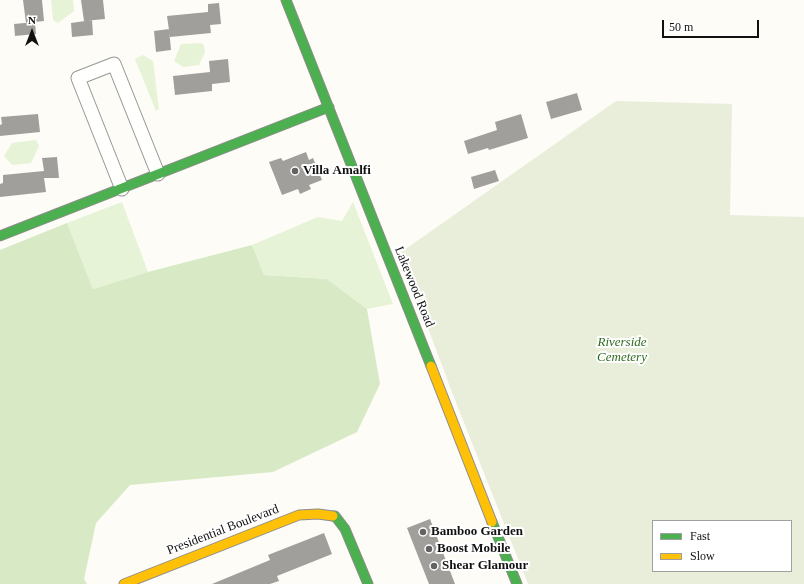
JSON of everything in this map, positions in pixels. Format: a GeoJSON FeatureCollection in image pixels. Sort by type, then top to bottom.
{"type":"FeatureCollection","features":[{"type":"Feature","properties":{"kind":"street","name":"Lakewood Road"},"geometry":{"type":"LineString","coordinates":[[286,0],[517,584]]}},
{"type":"Feature","properties":{"kind":"street"},"geometry":{"type":"LineString","coordinates":[[122,189],[78,78],[114,64],[158,174]]}},
{"type":"Feature","properties":{"kind":"street"},"geometry":{"type":"LineString","coordinates":[[0,236],[329,107]]}},
{"type":"Feature","properties":{"kind":"street","name":"Presidential Boulevard"},"geometry":{"type":"LineString","coordinates":[[124,584],[298,515],[318,514],[335,516],[345,529],[368,584]]}},
{"type":"Feature","properties":{"kind":"green space"},"geometry":{"type":"Polygon","coordinates":[[[51,0],[73,0],[74,11],[58,23],[53,20],[51,0]]]}},
{"type":"Feature","properties":{"kind":"green space"},"geometry":{"type":"Polygon","coordinates":[[[201,43],[204,45],[205,52],[199,65],[183,67],[174,61],[181,44],[201,43]]]}},
{"type":"Feature","properties":{"kind":"green space"},"geometry":{"type":"Polygon","coordinates":[[[143,55],[153,61],[159,109],[156,111],[135,59],[143,55]]]}},
{"type":"Feature","properties":{"kind":"green space","name":"Riverside Cemetery"},"geometry":{"type":"Polygon","coordinates":[[[616,101],[732,104],[730,215],[804,217],[804,584],[528,584],[453,395],[400,253],[616,101]]]}},
{"type":"Feature","properties":{"kind":"green space"},"geometry":{"type":"Polygon","coordinates":[[[36,140],[39,146],[31,163],[12,165],[4,156],[12,143],[36,140]]]}},
{"type":"Feature","properties":{"kind":"green space"},"geometry":{"type":"Polygon","coordinates":[[[122,202],[148,272],[93,289],[67,223],[122,202]]]}},
{"type":"Feature","properties":{"kind":"green space"},"geometry":{"type":"Polygon","coordinates":[[[353,202],[393,304],[367,309],[327,279],[264,275],[252,245],[318,217],[342,221],[353,202]]]}},
{"type":"Feature","properties":{"kind":"green space"},"geometry":{"type":"Polygon","coordinates":[[[67,223],[93,289],[148,272],[252,245],[264,275],[327,279],[367,309],[380,384],[357,432],[273,472],[130,485],[96,523],[84,579],[87,584],[0,584],[0,250],[67,223]]]}},
{"type":"Feature","properties":{"kind":"building"},"geometry":{"type":"Polygon","coordinates":[[[23,0],[42,0],[44,21],[26,23],[23,0]]]}},
{"type":"Feature","properties":{"kind":"building"},"geometry":{"type":"Polygon","coordinates":[[[81,0],[103,0],[105,19],[84,21],[81,0]]]}},
{"type":"Feature","properties":{"kind":"building"},"geometry":{"type":"Polygon","coordinates":[[[219,3],[221,24],[210,25],[211,33],[170,37],[167,16],[208,12],[208,4],[219,3]]]}},
{"type":"Feature","properties":{"kind":"building"},"geometry":{"type":"Polygon","coordinates":[[[92,20],[93,35],[72,37],[71,23],[92,20]]]}},
{"type":"Feature","properties":{"kind":"building"},"geometry":{"type":"Polygon","coordinates":[[[35,22],[36,34],[15,36],[14,24],[35,22]]]}},
{"type":"Feature","properties":{"kind":"building"},"geometry":{"type":"Polygon","coordinates":[[[169,29],[171,50],[156,52],[154,31],[169,29]]]}},
{"type":"Feature","properties":{"kind":"building"},"geometry":{"type":"Polygon","coordinates":[[[228,59],[230,82],[212,84],[212,91],[175,95],[173,76],[210,72],[209,61],[228,59]]]}},
{"type":"Feature","properties":{"kind":"building"},"geometry":{"type":"Polygon","coordinates":[[[577,93],[582,110],[551,119],[546,102],[577,93]]]}},
{"type":"Feature","properties":{"kind":"building"},"geometry":{"type":"Polygon","coordinates":[[[38,114],[40,132],[0,136],[0,125],[2,124],[1,117],[38,114]]]}},
{"type":"Feature","properties":{"kind":"building"},"geometry":{"type":"Polygon","coordinates":[[[521,114],[528,138],[489,150],[488,148],[468,154],[464,141],[497,130],[495,122],[521,114]]]}},
{"type":"Feature","properties":{"kind":"building","name":"Villa Amalfi"},"geometry":{"type":"Polygon","coordinates":[[[306,152],[309,160],[313,158],[322,180],[309,185],[311,189],[300,194],[298,189],[282,195],[269,162],[281,158],[283,161],[306,152]]]}},
{"type":"Feature","properties":{"kind":"building"},"geometry":{"type":"Polygon","coordinates":[[[57,157],[59,178],[44,178],[46,192],[0,197],[0,184],[3,183],[3,175],[44,171],[42,158],[57,157]]]}},
{"type":"Feature","properties":{"kind":"building"},"geometry":{"type":"Polygon","coordinates":[[[495,170],[499,181],[474,189],[471,177],[495,170]]]}},
{"type":"Feature","properties":{"kind":"building"},"geometry":{"type":"Polygon","coordinates":[[[430,519],[455,584],[429,584],[407,528],[430,519]]]}},
{"type":"Feature","properties":{"kind":"building"},"geometry":{"type":"Polygon","coordinates":[[[324,533],[332,554],[277,576],[279,581],[270,584],[212,584],[270,560],[268,555],[324,533]]]}},
{"type":"Feature","properties":{"kind":"traffic: fast"},"geometry":{"type":"LineString","coordinates":[[286,0],[431,366]]}},
{"type":"Feature","properties":{"kind":"traffic: fast"},"geometry":{"type":"LineString","coordinates":[[0,236],[329,107]]}},
{"type":"Feature","properties":{"kind":"traffic: fast"},"geometry":{"type":"LineString","coordinates":[[333,516],[335,516],[345,529],[368,584]]}},
{"type":"Feature","properties":{"kind":"traffic: fast"},"geometry":{"type":"LineString","coordinates":[[492,522],[517,584]]}},
{"type":"Feature","properties":{"kind":"traffic: slow"},"geometry":{"type":"LineString","coordinates":[[431,366],[492,522]]}},
{"type":"Feature","properties":{"kind":"traffic: slow"},"geometry":{"type":"LineString","coordinates":[[124,584],[299,515],[318,514],[333,516]]}},
{"type":"Feature","properties":{"kind":"place","name":"Villa Amalfi"},"geometry":{"type":"Point","coordinates":[295,171]}},
{"type":"Feature","properties":{"kind":"place","name":"Bamboo Garden"},"geometry":{"type":"Point","coordinates":[423,532]}},
{"type":"Feature","properties":{"kind":"place","name":"Boost Mobile"},"geometry":{"type":"Point","coordinates":[429,549]}},
{"type":"Feature","properties":{"kind":"place","name":"Shear Glamour"},"geometry":{"type":"Point","coordinates":[434,566]}}]}
